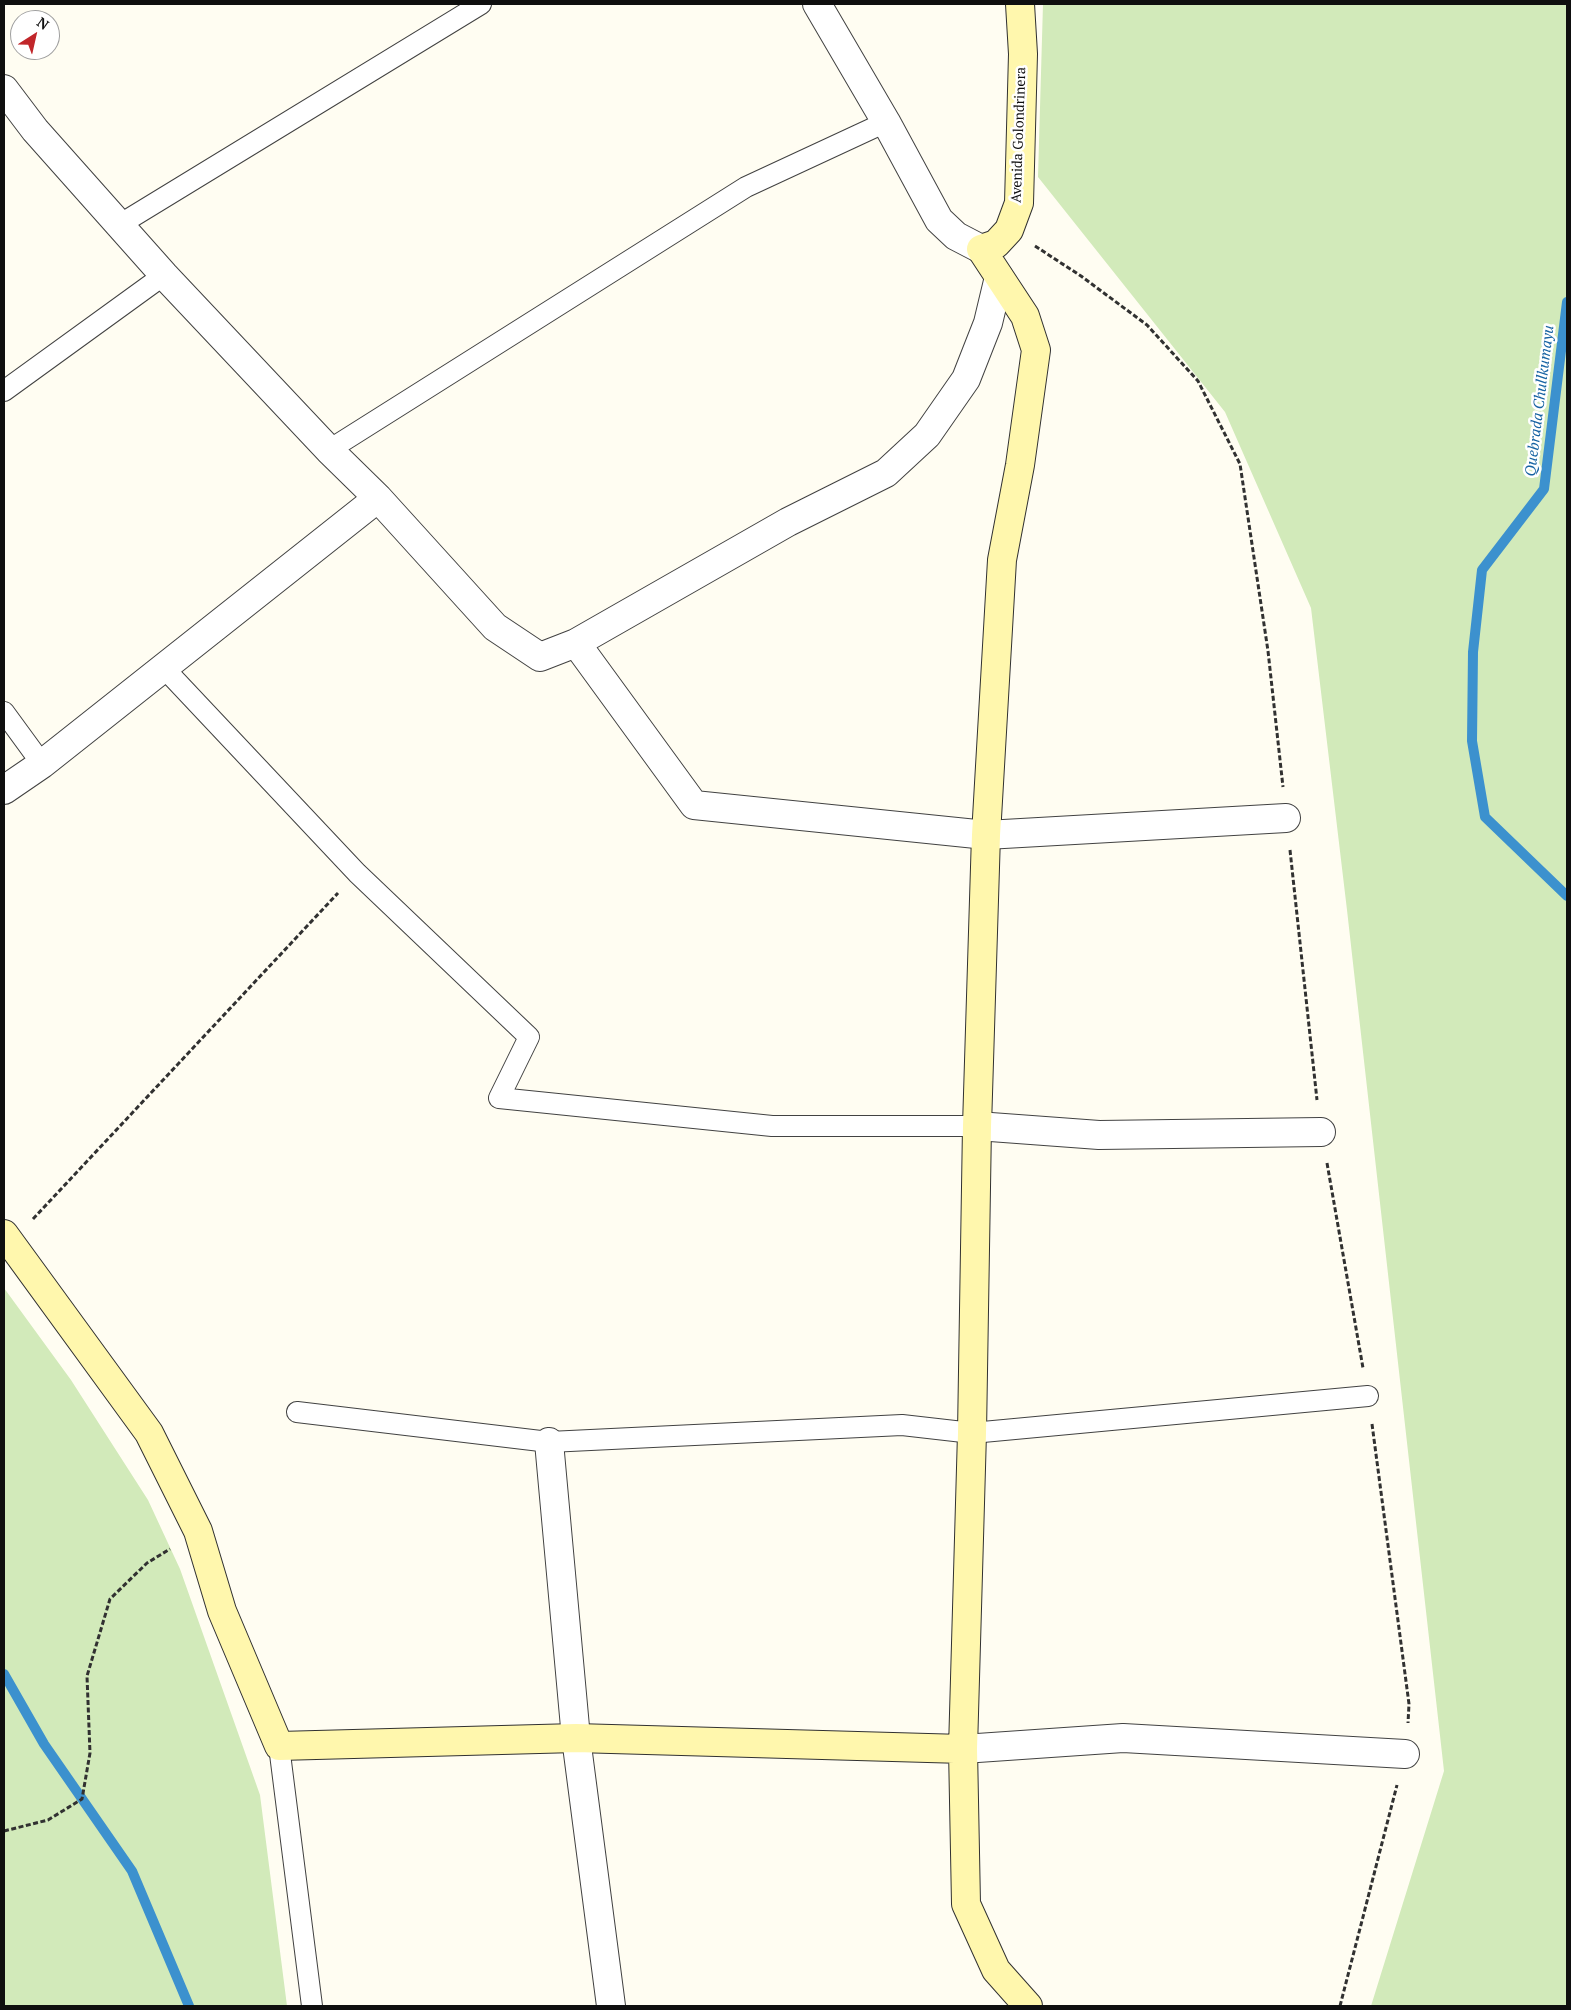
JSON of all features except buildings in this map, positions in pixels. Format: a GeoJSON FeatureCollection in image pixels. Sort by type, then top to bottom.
{"type":"FeatureCollection","features":[{"type":"Feature","properties":{"kind":"street"},"geometry":{"type":"LineString","coordinates":[[817,4],[886,122],[939,220],[956,236],[980,249],[1025,316],[1036,350],[1020,465],[1002,560],[986,836],[976,1126],[972,1433],[963,1750],[966,1904],[996,1970],[1028,2006]]}},
{"type":"Feature","properties":{"kind":"street","name":"Avenida Golondrinera"},"geometry":{"type":"LineString","coordinates":[[1010,230],[1019,203],[1023,54],[1020,4]]}},
{"type":"Feature","properties":{"kind":"street"},"geometry":{"type":"LineString","coordinates":[[4,89],[35,130],[164,275],[329,450],[378,498],[495,628],[540,656],[576,643],[788,522],[886,473],[927,435],[966,379],[988,323],[999,277]]}},
{"type":"Feature","properties":{"kind":"street"},"geometry":{"type":"LineString","coordinates":[[980,249],[996,244],[1010,230]]}},
{"type":"Feature","properties":{"kind":"street"},"geometry":{"type":"LineString","coordinates":[[4,790],[42,764],[378,498]]}},
{"type":"Feature","properties":{"kind":"street"},"geometry":{"type":"LineString","coordinates":[[576,643],[694,805],[986,836],[1286,818]]}},
{"type":"Feature","properties":{"kind":"street"},"geometry":{"type":"LineString","coordinates":[[976,1126],[1099,1135],[1321,1132]]}},
{"type":"Feature","properties":{"kind":"street"},"geometry":{"type":"LineString","coordinates":[[7,1238],[149,1433],[198,1531],[222,1611],[278,1746],[576,1738],[963,1750],[1123,1738],[1405,1754]]}},
{"type":"Feature","properties":{"kind":"street"},"geometry":{"type":"LineString","coordinates":[[549,1442],[576,1738],[611,2006]]}},
{"type":"Feature","properties":{"kind":"lane"},"geometry":{"type":"LineString","coordinates":[[119,225],[480,4]]}},
{"type":"Feature","properties":{"kind":"lane"},"geometry":{"type":"LineString","coordinates":[[329,450],[746,187],[886,122]]}},
{"type":"Feature","properties":{"kind":"lane"},"geometry":{"type":"LineString","coordinates":[[4,391],[164,275]]}},
{"type":"Feature","properties":{"kind":"lane"},"geometry":{"type":"LineString","coordinates":[[164,668],[358,873],[530,1037],[499,1098],[772,1126],[976,1126]]}},
{"type":"Feature","properties":{"kind":"lane"},"geometry":{"type":"LineString","coordinates":[[4,712],[42,764]]}},
{"type":"Feature","properties":{"kind":"lane"},"geometry":{"type":"LineString","coordinates":[[297,1412],[549,1442],[902,1425],[972,1433],[1368,1396]]}},
{"type":"Feature","properties":{"kind":"lane"},"geometry":{"type":"LineString","coordinates":[[278,1746],[312,2006]]}},
{"type":"Feature","properties":{"kind":"path"},"geometry":{"type":"LineString","coordinates":[[1010,230],[1081,276],[1147,326],[1198,380],[1240,464],[1268,651],[1321,1132],[1368,1396],[1409,1704],[1405,1754],[1340,2006]]}},
{"type":"Feature","properties":{"kind":"path"},"geometry":{"type":"LineString","coordinates":[[7,1238],[358,873]]}},
{"type":"Feature","properties":{"kind":"path"},"geometry":{"type":"LineString","coordinates":[[4,1831],[48,1820],[82,1799],[90,1753],[87,1676],[110,1600],[147,1563],[198,1531]]}},
{"type":"Feature","properties":{"kind":"green space"},"geometry":{"type":"Polygon","coordinates":[[[1043,4],[1567,4],[1567,2006],[1371,2006],[1444,1771],[1311,608],[1225,412],[1038,177],[1043,4]]]}},
{"type":"Feature","properties":{"kind":"green space"},"geometry":{"type":"Polygon","coordinates":[[[4,1288],[71,1380],[148,1500],[180,1569],[260,1795],[287,2006],[4,2006],[4,1288]]]}},
{"type":"Feature","properties":{"kind":"waterway","name":"Quebrada Chullkumayu"},"geometry":{"type":"LineString","coordinates":[[1567,302],[1544,489],[1482,570],[1473,652],[1472,741],[1485,817],[1567,896]]}},
{"type":"Feature","properties":{"kind":"waterway"},"geometry":{"type":"LineString","coordinates":[[4,1674],[44,1744],[132,1871],[189,2006]]}}]}
